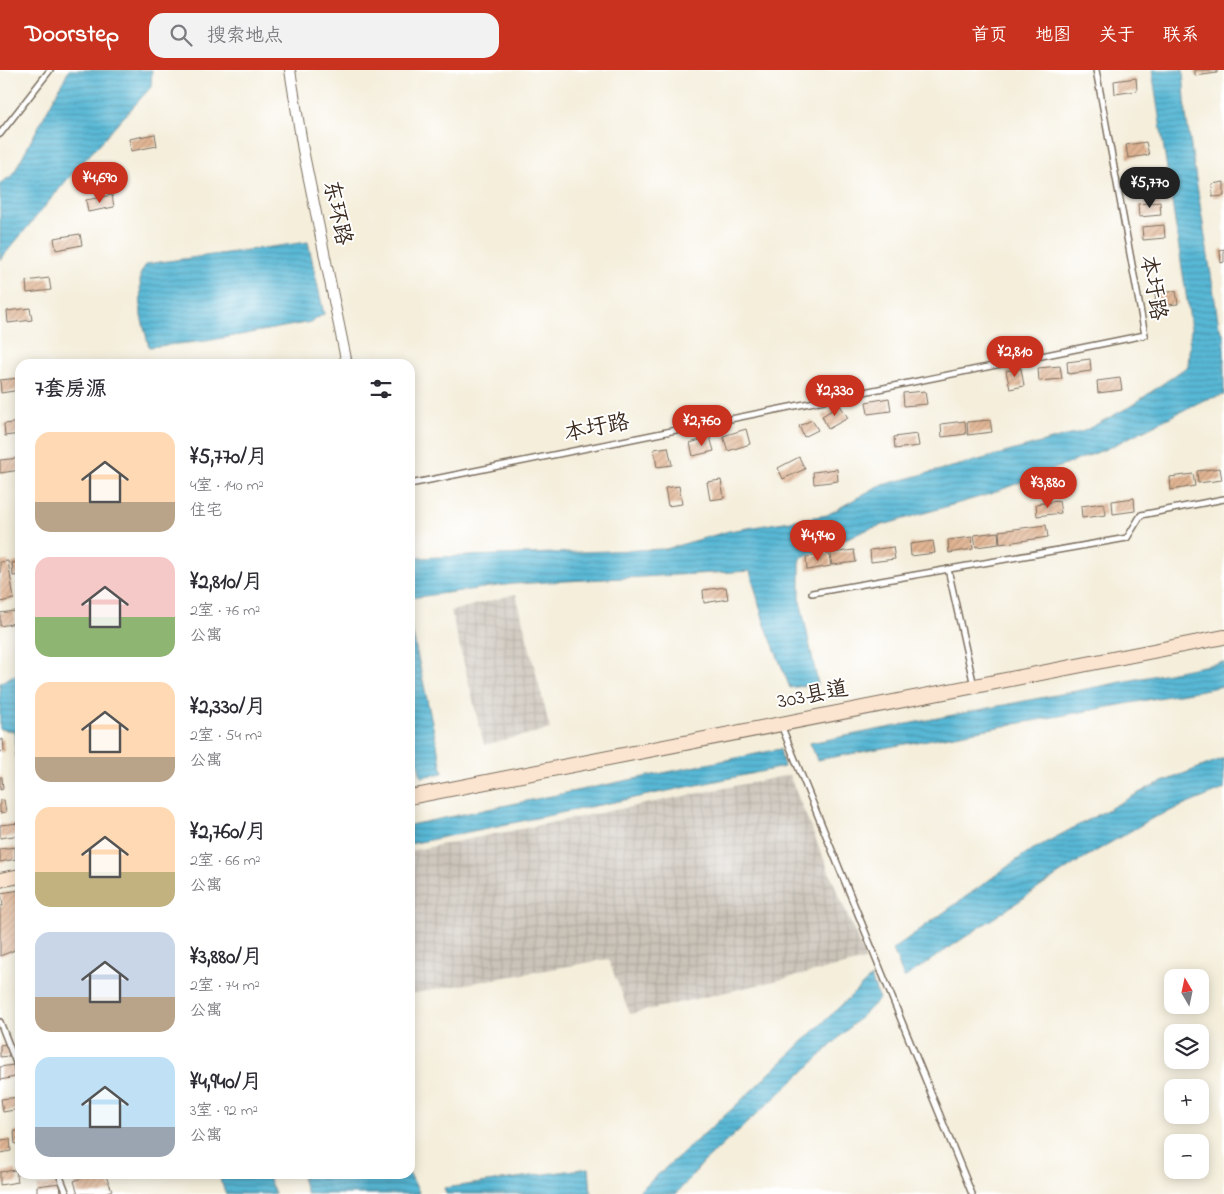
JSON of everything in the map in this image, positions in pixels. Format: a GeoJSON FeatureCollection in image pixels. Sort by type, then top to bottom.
{"type":"FeatureCollection","features":[{"type":"Feature","properties":{"kind":"main road","name":"303县道"},"geometry":{"type":"LineString","coordinates":[[415,796],[1224,637]]}},
{"type":"Feature","properties":{"kind":"main road"},"geometry":{"type":"LineString","coordinates":[[0,880],[15,877]]}},
{"type":"Feature","properties":{"kind":"street","name":"东环路"},"geometry":{"type":"LineString","coordinates":[[290,70],[303,150],[346,359]]}},
{"type":"Feature","properties":{"kind":"lane"},"geometry":{"type":"LineString","coordinates":[[0,134],[50,70]]}},
{"type":"Feature","properties":{"kind":"lane","name":"本圩路"},"geometry":{"type":"LineString","coordinates":[[415,483],[1145,335],[1096,70]]}},
{"type":"Feature","properties":{"kind":"lane"},"geometry":{"type":"LineString","coordinates":[[812,593],[1127,538],[1141,515],[1224,499]]}},
{"type":"Feature","properties":{"kind":"lane"},"geometry":{"type":"LineString","coordinates":[[948,569],[974,686]]}},
{"type":"Feature","properties":{"kind":"lane"},"geometry":{"type":"LineString","coordinates":[[781,724],[972,1194]]}},
{"type":"Feature","properties":{"kind":"lane"},"geometry":{"type":"LineString","coordinates":[[0,1022],[15,1060]]}},
{"type":"Feature","properties":{"kind":"lane"},"geometry":{"type":"LineString","coordinates":[[61,1179],[67,1194]]}},
{"type":"Feature","properties":{"kind":"shaded area"},"geometry":{"type":"Polygon","coordinates":[[[516,594],[550,729],[484,745],[451,611],[516,594]]]}},
{"type":"Feature","properties":{"kind":"shaded area"},"geometry":{"type":"Polygon","coordinates":[[[789,775],[866,960],[630,1014],[608,959],[415,993],[415,850],[789,775]]]}},
{"type":"Feature","properties":{"kind":"water"},"geometry":{"type":"Polygon","coordinates":[[[69,70],[152,70],[151,87],[66,181],[0,260],[0,183],[12,176],[69,70]]]}},
{"type":"Feature","properties":{"kind":"water"},"geometry":{"type":"Polygon","coordinates":[[[1152,70],[1183,70],[1186,115],[1219,326],[1224,335],[1224,395],[1204,400],[1106,449],[990,494],[869,529],[800,558],[800,600],[818,684],[790,688],[764,622],[750,571],[512,584],[415,597],[415,558],[666,549],[729,531],[827,515],[878,486],[1084,431],[1131,406],[1188,366],[1191,327],[1152,70]]]}},
{"type":"Feature","properties":{"kind":"water"},"geometry":{"type":"Polygon","coordinates":[[[308,242],[324,314],[311,322],[206,341],[149,347],[141,316],[140,275],[146,264],[308,242]]]}},
{"type":"Feature","properties":{"kind":"water"},"geometry":{"type":"Polygon","coordinates":[[[415,644],[443,773],[421,777],[415,749],[415,644]]]}},
{"type":"Feature","properties":{"kind":"water"},"geometry":{"type":"Polygon","coordinates":[[[1224,662],[1224,686],[817,760],[810,743],[1224,662]]]}},
{"type":"Feature","properties":{"kind":"water"},"geometry":{"type":"Polygon","coordinates":[[[15,675],[15,743],[14,731],[0,729],[0,683],[15,675]]]}},
{"type":"Feature","properties":{"kind":"water"},"geometry":{"type":"Polygon","coordinates":[[[780,749],[784,767],[415,843],[415,824],[780,749]]]}},
{"type":"Feature","properties":{"kind":"water"},"geometry":{"type":"Polygon","coordinates":[[[1224,758],[1224,789],[1153,818],[1079,861],[904,978],[893,949],[1028,852],[1152,786],[1224,758]]]}},
{"type":"Feature","properties":{"kind":"water"},"geometry":{"type":"Polygon","coordinates":[[[871,977],[879,999],[815,1061],[703,1163],[676,1194],[636,1194],[732,1109],[871,977]]]}},
{"type":"Feature","properties":{"kind":"water"},"geometry":{"type":"Polygon","coordinates":[[[589,1168],[591,1194],[446,1194],[444,1188],[589,1168]]]}},
{"type":"Feature","properties":{"kind":"water"},"geometry":{"type":"Polygon","coordinates":[[[220,1179],[269,1179],[275,1194],[226,1194],[220,1179]]]}},
{"type":"Feature","properties":{"kind":"water"},"geometry":{"type":"Polygon","coordinates":[[[302,1179],[412,1179],[420,1194],[307,1194],[302,1179]]]}},
{"type":"Feature","properties":{"kind":"building"},"geometry":{"type":"Polygon","coordinates":[[[1195,70],[1217,70],[1217,73],[1195,76],[1195,70]]]}},
{"type":"Feature","properties":{"kind":"building"},"geometry":{"type":"Polygon","coordinates":[[[1136,78],[1137,91],[1115,94],[1114,81],[1136,78]]]}},
{"type":"Feature","properties":{"kind":"building"},"geometry":{"type":"Polygon","coordinates":[[[155,134],[157,146],[131,151],[129,139],[155,134]]]}},
{"type":"Feature","properties":{"kind":"building"},"geometry":{"type":"Polygon","coordinates":[[[1146,142],[1149,155],[1128,158],[1126,145],[1146,142]]]}},
{"type":"Feature","properties":{"kind":"building"},"geometry":{"type":"Polygon","coordinates":[[[1155,171],[1156,184],[1134,186],[1133,173],[1155,171]]]}},
{"type":"Feature","properties":{"kind":"building"},"geometry":{"type":"Polygon","coordinates":[[[1224,182],[1224,196],[1213,197],[1212,184],[1224,182]]]}},
{"type":"Feature","properties":{"kind":"building"},"geometry":{"type":"Polygon","coordinates":[[[112,195],[114,207],[88,212],[86,200],[112,195]]]}},
{"type":"Feature","properties":{"kind":"building"},"geometry":{"type":"Polygon","coordinates":[[[1160,202],[1161,215],[1139,217],[1138,204],[1160,202]]]}},
{"type":"Feature","properties":{"kind":"building"},"geometry":{"type":"Polygon","coordinates":[[[1164,225],[1165,238],[1143,240],[1142,227],[1164,225]]]}},
{"type":"Feature","properties":{"kind":"building"},"geometry":{"type":"Polygon","coordinates":[[[80,234],[82,245],[56,250],[54,238],[80,234]]]}},
{"type":"Feature","properties":{"kind":"building"},"geometry":{"type":"Polygon","coordinates":[[[1224,249],[1224,262],[1221,263],[1220,250],[1224,249]]]}},
{"type":"Feature","properties":{"kind":"building"},"geometry":{"type":"Polygon","coordinates":[[[49,278],[51,290],[27,293],[26,281],[49,278]]]}},
{"type":"Feature","properties":{"kind":"building"},"geometry":{"type":"Polygon","coordinates":[[[1176,291],[1178,304],[1156,306],[1155,294],[1176,291]]]}},
{"type":"Feature","properties":{"kind":"building"},"geometry":{"type":"Polygon","coordinates":[[[30,308],[32,320],[8,323],[7,311],[30,308]]]}},
{"type":"Feature","properties":{"kind":"building"},"geometry":{"type":"Polygon","coordinates":[[[1090,359],[1091,371],[1068,374],[1067,362],[1090,359]]]}},
{"type":"Feature","properties":{"kind":"building"},"geometry":{"type":"Polygon","coordinates":[[[1060,366],[1062,379],[1039,381],[1038,368],[1060,366]]]}},
{"type":"Feature","properties":{"kind":"building"},"geometry":{"type":"Polygon","coordinates":[[[1021,368],[1024,386],[1010,389],[1006,371],[1021,368]]]}},
{"type":"Feature","properties":{"kind":"building"},"geometry":{"type":"Polygon","coordinates":[[[15,378],[15,391],[1,393],[0,380],[15,378]]]}},
{"type":"Feature","properties":{"kind":"building"},"geometry":{"type":"Polygon","coordinates":[[[1120,378],[1122,390],[1098,393],[1097,381],[1120,378]]]}},
{"type":"Feature","properties":{"kind":"building"},"geometry":{"type":"Polygon","coordinates":[[[925,391],[927,404],[904,406],[903,393],[925,391]]]}},
{"type":"Feature","properties":{"kind":"building"},"geometry":{"type":"Polygon","coordinates":[[[889,398],[891,411],[868,414],[866,402],[889,398]]]}},
{"type":"Feature","properties":{"kind":"building"},"geometry":{"type":"Polygon","coordinates":[[[840,405],[848,418],[828,429],[822,416],[840,405]]]}},
{"type":"Feature","properties":{"kind":"building"},"geometry":{"type":"Polygon","coordinates":[[[812,420],[818,430],[804,437],[799,426],[812,420]]]}},
{"type":"Feature","properties":{"kind":"building"},"geometry":{"type":"Polygon","coordinates":[[[990,420],[992,432],[968,435],[967,422],[990,420]]]}},
{"type":"Feature","properties":{"kind":"building"},"geometry":{"type":"Polygon","coordinates":[[[965,421],[966,434],[942,437],[941,424],[965,421]]]}},
{"type":"Feature","properties":{"kind":"building"},"geometry":{"type":"Polygon","coordinates":[[[15,423],[15,435],[5,436],[4,424],[15,423]]]}},
{"type":"Feature","properties":{"kind":"building"},"geometry":{"type":"Polygon","coordinates":[[[746,429],[750,444],[728,451],[723,436],[746,429]]]}},
{"type":"Feature","properties":{"kind":"building"},"geometry":{"type":"Polygon","coordinates":[[[917,434],[919,446],[895,449],[894,437],[917,434]]]}},
{"type":"Feature","properties":{"kind":"building"},"geometry":{"type":"Polygon","coordinates":[[[710,437],[714,451],[693,456],[690,443],[710,437]]]}},
{"type":"Feature","properties":{"kind":"building"},"geometry":{"type":"Polygon","coordinates":[[[668,447],[672,465],[657,467],[654,449],[668,447]]]}},
{"type":"Feature","properties":{"kind":"building"},"geometry":{"type":"Polygon","coordinates":[[[799,457],[805,469],[783,479],[778,468],[799,457]]]}},
{"type":"Feature","properties":{"kind":"building"},"geometry":{"type":"Polygon","coordinates":[[[15,458],[15,471],[0,473],[0,460],[15,458]]]}},
{"type":"Feature","properties":{"kind":"building"},"geometry":{"type":"Polygon","coordinates":[[[1220,468],[1222,480],[1198,483],[1197,471],[1220,468]]]}},
{"type":"Feature","properties":{"kind":"building"},"geometry":{"type":"Polygon","coordinates":[[[837,469],[838,481],[814,484],[813,472],[837,469]]]}},
{"type":"Feature","properties":{"kind":"building"},"geometry":{"type":"Polygon","coordinates":[[[1193,474],[1195,486],[1171,490],[1170,477],[1193,474]]]}},
{"type":"Feature","properties":{"kind":"building"},"geometry":{"type":"Polygon","coordinates":[[[721,480],[724,498],[710,500],[707,482],[721,480]]]}},
{"type":"Feature","properties":{"kind":"building"},"geometry":{"type":"Polygon","coordinates":[[[679,486],[682,504],[668,506],[665,488],[679,486]]]}},
{"type":"Feature","properties":{"kind":"building"},"geometry":{"type":"Polygon","coordinates":[[[1134,498],[1135,511],[1113,514],[1112,501],[1134,498]]]}},
{"type":"Feature","properties":{"kind":"building"},"geometry":{"type":"Polygon","coordinates":[[[1059,501],[1061,513],[1037,516],[1036,504],[1059,501]]]}},
{"type":"Feature","properties":{"kind":"building"},"geometry":{"type":"Polygon","coordinates":[[[1104,503],[1106,515],[1082,518],[1081,506],[1104,503]]]}},
{"type":"Feature","properties":{"kind":"building"},"geometry":{"type":"Polygon","coordinates":[[[1046,525],[1048,537],[1000,544],[999,531],[1046,525]]]}},
{"type":"Feature","properties":{"kind":"building"},"geometry":{"type":"Polygon","coordinates":[[[998,532],[999,544],[976,547],[974,535],[998,532]]]}},
{"type":"Feature","properties":{"kind":"building"},"geometry":{"type":"Polygon","coordinates":[[[972,537],[973,549],[949,553],[948,540],[972,537]]]}},
{"type":"Feature","properties":{"kind":"building"},"geometry":{"type":"Polygon","coordinates":[[[933,541],[935,553],[911,556],[910,544],[933,541]]]}},
{"type":"Feature","properties":{"kind":"building"},"geometry":{"type":"Polygon","coordinates":[[[893,547],[895,559],[871,562],[870,550],[893,547]]]}},
{"type":"Feature","properties":{"kind":"building"},"geometry":{"type":"Polygon","coordinates":[[[854,550],[856,562],[832,565],[831,553],[854,550]]]}},
{"type":"Feature","properties":{"kind":"building"},"geometry":{"type":"Polygon","coordinates":[[[829,554],[831,566],[807,570],[806,557],[829,554]]]}},
{"type":"Feature","properties":{"kind":"building"},"geometry":{"type":"Polygon","coordinates":[[[8,561],[14,599],[0,602],[0,562],[8,561]]]}},
{"type":"Feature","properties":{"kind":"building"},"geometry":{"type":"Polygon","coordinates":[[[12,563],[15,563],[15,576],[13,576],[12,563]]]}},
{"type":"Feature","properties":{"kind":"building"},"geometry":{"type":"Polygon","coordinates":[[[726,587],[728,599],[704,603],[703,590],[726,587]]]}},
{"type":"Feature","properties":{"kind":"building"},"geometry":{"type":"Polygon","coordinates":[[[14,611],[15,623],[0,626],[0,613],[14,611]]]}},
{"type":"Feature","properties":{"kind":"building"},"geometry":{"type":"Polygon","coordinates":[[[3,739],[4,751],[0,752],[0,740],[3,739]]]}},
{"type":"Feature","properties":{"kind":"building"},"geometry":{"type":"Polygon","coordinates":[[[0,777],[2,777],[3,789],[0,790],[0,777]]]}},
{"type":"Feature","properties":{"kind":"building"},"geometry":{"type":"Polygon","coordinates":[[[4,800],[6,812],[0,813],[0,801],[4,800]]]}},
{"type":"Feature","properties":{"kind":"building"},"geometry":{"type":"Polygon","coordinates":[[[15,824],[15,836],[0,838],[0,825],[15,824]]]}},
{"type":"Feature","properties":{"kind":"building"},"geometry":{"type":"Polygon","coordinates":[[[15,847],[15,859],[0,862],[0,849],[15,847]]]}},
{"type":"Feature","properties":{"kind":"building"},"geometry":{"type":"Polygon","coordinates":[[[15,891],[15,950],[0,956],[0,906],[3,906],[1,893],[15,891]]]}},
{"type":"Feature","properties":{"kind":"building"},"geometry":{"type":"Polygon","coordinates":[[[7,1044],[9,1056],[0,1057],[0,1045],[7,1044]]]}},
{"type":"Feature","properties":{"kind":"building"},"geometry":{"type":"Polygon","coordinates":[[[13,1065],[15,1077],[0,1080],[0,1067],[13,1065]]]}},
{"type":"Feature","properties":{"kind":"building"},"geometry":{"type":"Polygon","coordinates":[[[15,1098],[15,1110],[3,1112],[1,1099],[15,1098]]]}},
{"type":"Feature","properties":{"kind":"building"},"geometry":{"type":"Polygon","coordinates":[[[10,1139],[11,1151],[0,1153],[0,1140],[10,1139]]]}},
{"type":"Feature","properties":{"kind":"building"},"geometry":{"type":"Polygon","coordinates":[[[15,1170],[15,1179],[18,1179],[18,1182],[0,1185],[0,1172],[15,1170]]]}},
{"type":"Feature","properties":{"kind":"building"},"geometry":{"type":"Polygon","coordinates":[[[79,1179],[107,1179],[112,1190],[102,1194],[78,1194],[74,1181],[79,1179]]]}},
{"type":"Feature","properties":{"kind":"building"},"geometry":{"type":"Polygon","coordinates":[[[60,1183],[61,1194],[37,1194],[37,1186],[60,1183]]]}}]}
